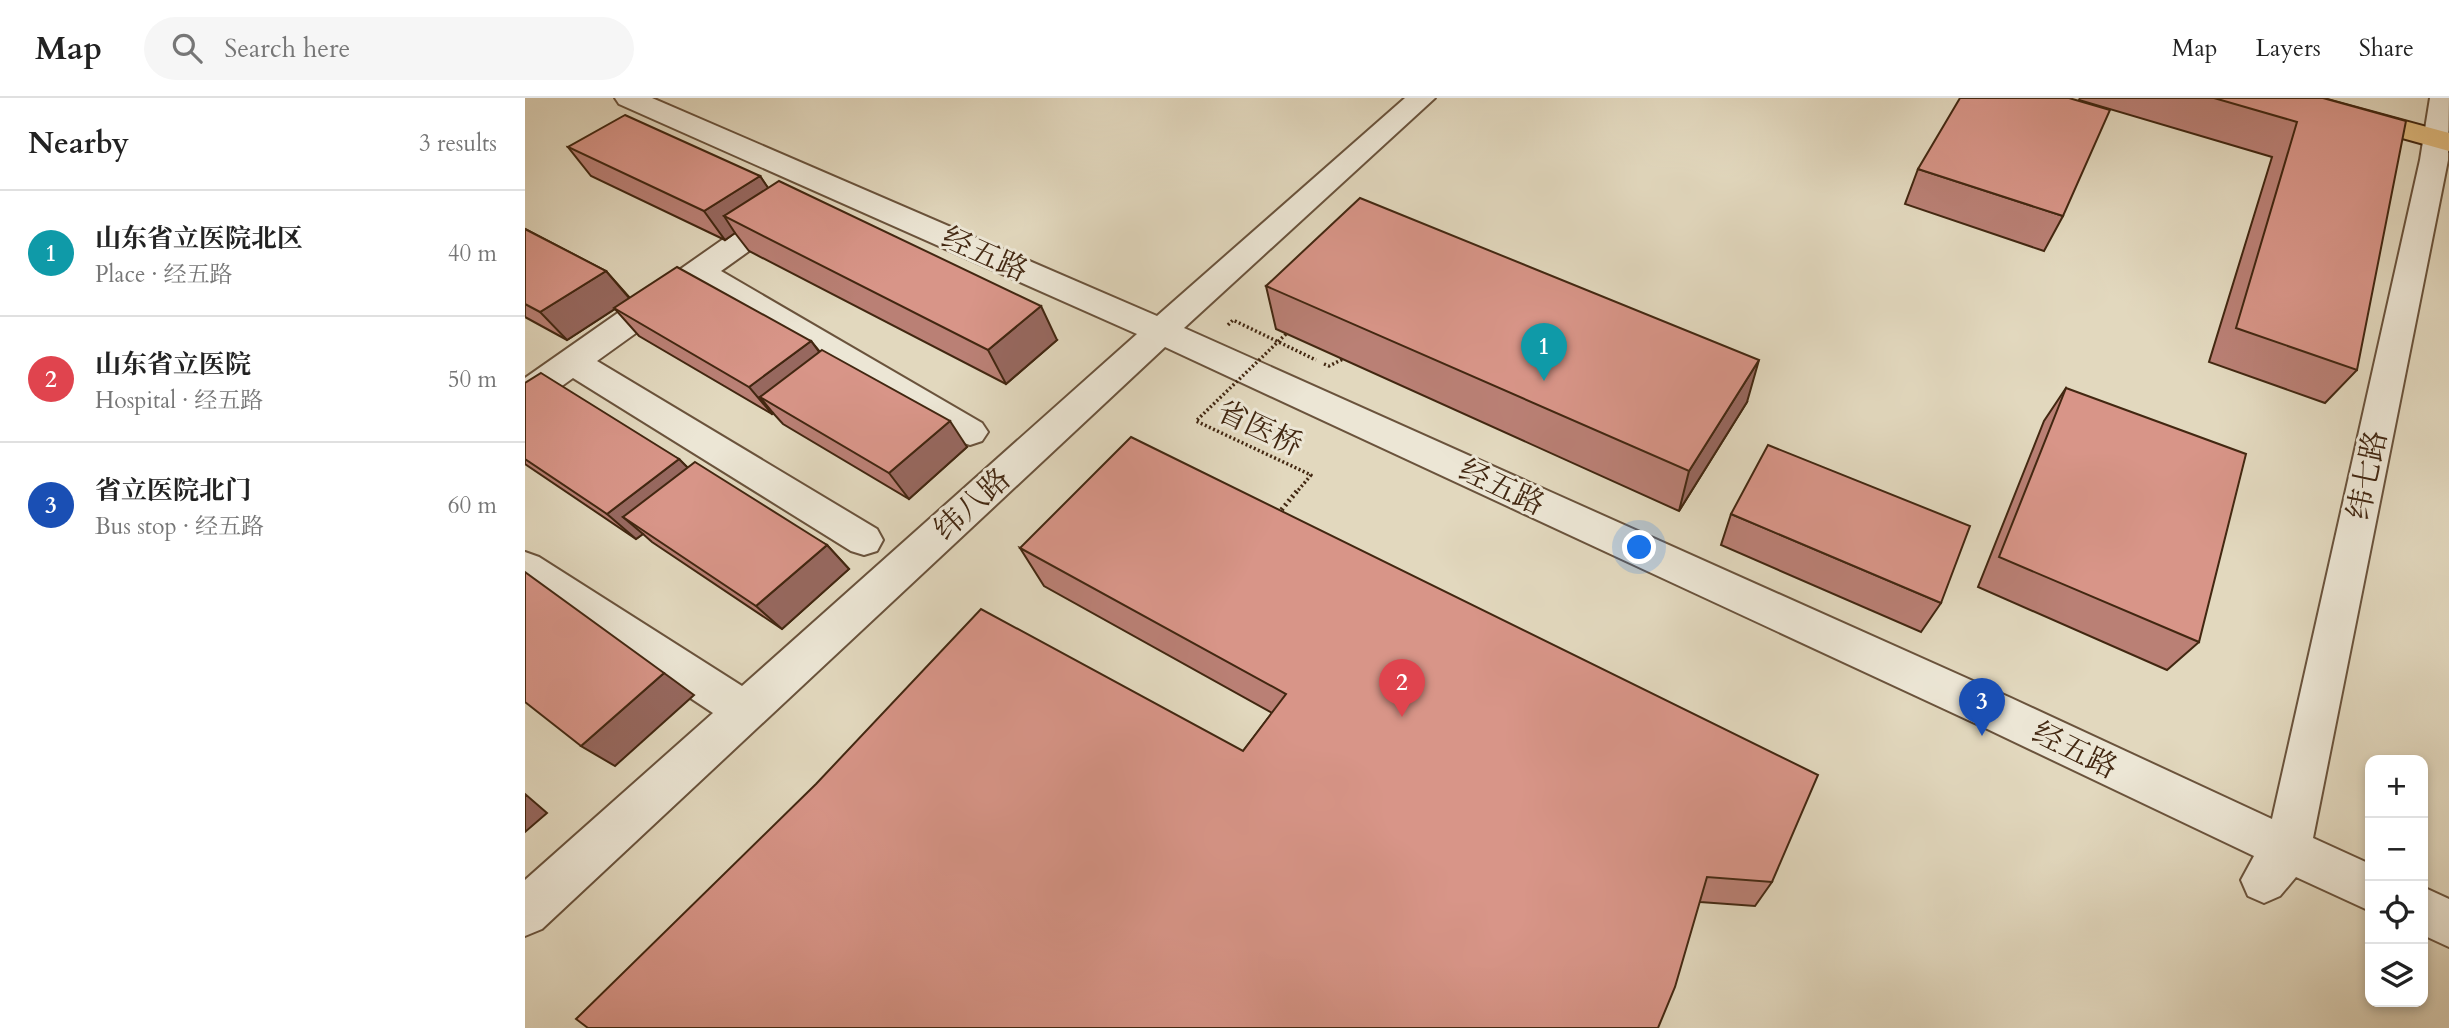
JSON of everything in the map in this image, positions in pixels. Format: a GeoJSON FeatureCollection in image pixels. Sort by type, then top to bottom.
{"type":"FeatureCollection","features":[{"type":"Feature","properties":{"kind":"main road"},"geometry":{"type":"LineString","coordinates":[[2290,98],[2444,140]]}},
{"type":"Feature","properties":{"kind":"street","name":"经五路"},"geometry":{"type":"LineString","coordinates":[[629,98],[1161,331],[1996,712],[2276,866],[2365,887]]}},
{"type":"Feature","properties":{"kind":"street","name":"纬八路"},"geometry":{"type":"LineString","coordinates":[[525,912],[1161,331],[1421,98]]}},
{"type":"Feature","properties":{"kind":"street","name":"纬七路"},"geometry":{"type":"LineString","coordinates":[[2276,866],[2444,140],[2444,98]]}},
{"type":"Feature","properties":{"kind":"street"},"geometry":{"type":"LineString","coordinates":[[525,395],[824,183]]}},
{"type":"Feature","properties":{"kind":"street"},"geometry":{"type":"LineString","coordinates":[[699,272],[970,432]]}},
{"type":"Feature","properties":{"kind":"street"},"geometry":{"type":"LineString","coordinates":[[572,362],[864,540]]}},
{"type":"Feature","properties":{"kind":"street"},"geometry":{"type":"LineString","coordinates":[[525,568],[745,711]]}},
{"type":"Feature","properties":{"kind":"street"},"geometry":{"type":"LineString","coordinates":[[2428,913],[2449,923]]}},
{"type":"Feature","properties":{"kind":"path","name":"省医桥"},"geometry":{"type":"LineString","coordinates":[[1269,524],[1311,475],[1196,421],[1294,326]]}},
{"type":"Feature","properties":{"kind":"path"},"geometry":{"type":"LineString","coordinates":[[1344,360],[1352,352]]}},
{"type":"Feature","properties":{"kind":"building"},"geometry":{"type":"Polygon","coordinates":[[[1960,98],[2069,98],[2110,110],[2063,216],[1918,169],[1960,98]]]}},
{"type":"Feature","properties":{"kind":"building"},"geometry":{"type":"Polygon","coordinates":[[[2214,98],[2323,98],[2406,121],[2357,370],[2236,328],[2297,122],[2214,98]]]}},
{"type":"Feature","properties":{"kind":"building"},"geometry":{"type":"Polygon","coordinates":[[[625,115],[760,176],[704,211],[568,147],[625,115]]]}},
{"type":"Feature","properties":{"kind":"building"},"geometry":{"type":"Polygon","coordinates":[[[779,181],[1041,306],[988,350],[724,216],[779,181]]]}},
{"type":"Feature","properties":{"kind":"building"},"geometry":{"type":"Polygon","coordinates":[[[1360,198],[1759,360],[1689,471],[1266,286],[1360,198]]]}},
{"type":"Feature","properties":{"kind":"building"},"geometry":{"type":"Polygon","coordinates":[[[525,229],[606,271],[540,312],[525,304],[525,229]]]}},
{"type":"Feature","properties":{"kind":"building"},"geometry":{"type":"Polygon","coordinates":[[[677,267],[811,341],[749,387],[614,308],[677,267]]]}},
{"type":"Feature","properties":{"kind":"building"},"geometry":{"type":"Polygon","coordinates":[[[822,350],[950,421],[889,473],[760,397],[822,350]]]}},
{"type":"Feature","properties":{"kind":"building"},"geometry":{"type":"Polygon","coordinates":[[[541,373],[679,459],[607,514],[525,459],[525,383],[541,373]]]}},
{"type":"Feature","properties":{"kind":"building"},"geometry":{"type":"Polygon","coordinates":[[[2066,388],[2246,454],[2199,642],[1999,557],[2066,388]]]}},
{"type":"Feature","properties":{"kind":"building"},"geometry":{"type":"Polygon","coordinates":[[[1131,437],[1818,775],[1772,882],[1707,877],[1675,987],[1658,1028],[588,1028],[576,1019],[816,784],[981,609],[1243,751],[1286,694],[1020,548],[1131,437]]]}},
{"type":"Feature","properties":{"kind":"building"},"geometry":{"type":"Polygon","coordinates":[[[1768,445],[1970,526],[1941,603],[1731,514],[1768,445]]]}},
{"type":"Feature","properties":{"kind":"building"},"geometry":{"type":"Polygon","coordinates":[[[695,462],[827,545],[756,606],[623,517],[695,462]]]}},
{"type":"Feature","properties":{"kind":"building"},"geometry":{"type":"Polygon","coordinates":[[[525,572],[664,673],[581,746],[525,702],[525,572]]]}},
{"type":"Feature","properties":{"kind":"place","name":"山东省立医院北区"},"geometry":{"type":"Point","coordinates":[1544,381]}},
{"type":"Feature","properties":{"kind":"place","name":"山东省立医院"},"geometry":{"type":"Point","coordinates":[1402,717]}},
{"type":"Feature","properties":{"kind":"place","name":"省立医院北门"},"geometry":{"type":"Point","coordinates":[1982,736]}}]}
